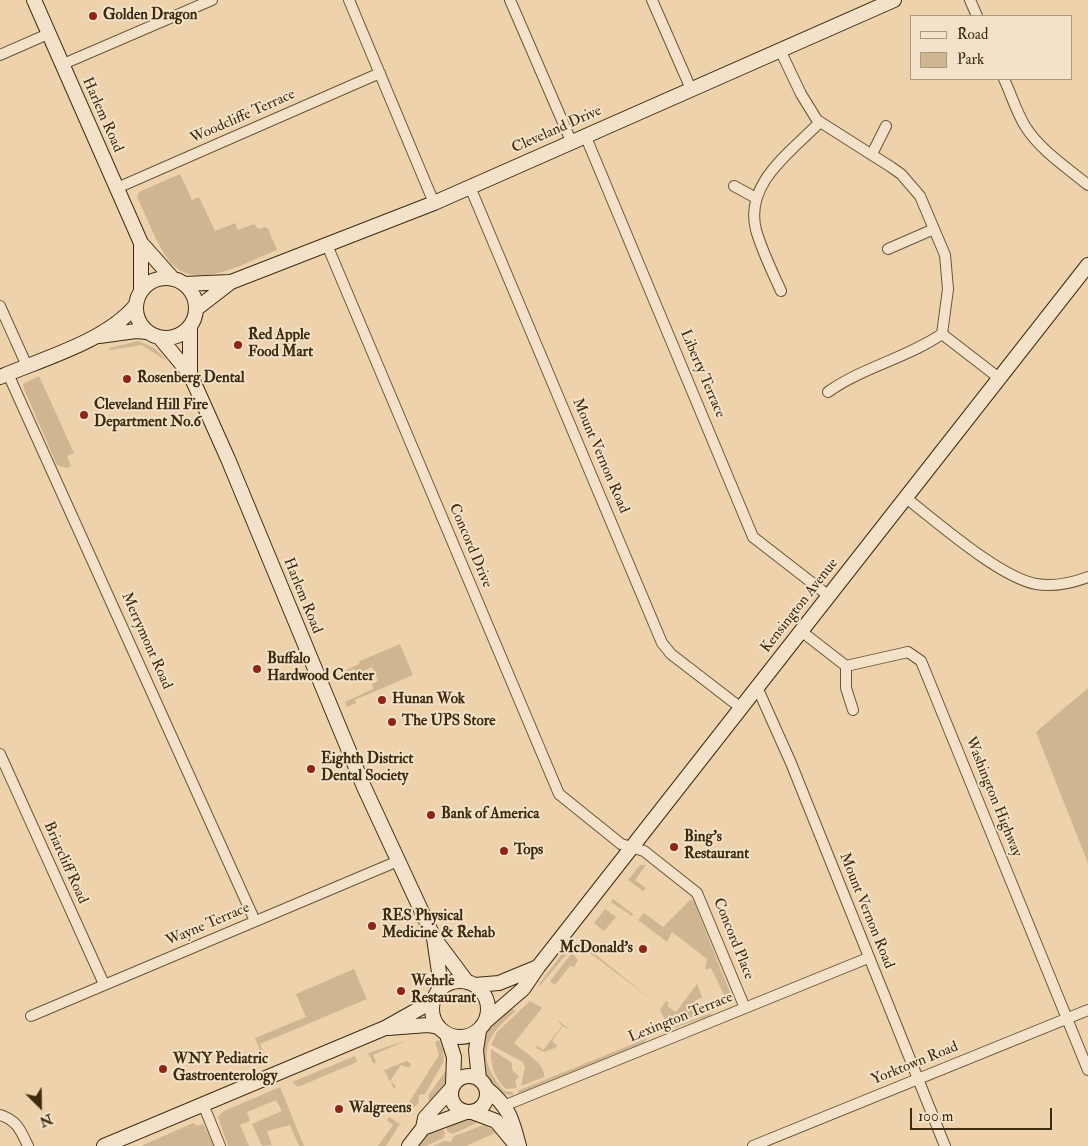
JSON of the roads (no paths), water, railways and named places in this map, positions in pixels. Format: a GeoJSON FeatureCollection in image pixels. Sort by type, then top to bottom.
{"type":"FeatureCollection","features":[{"type":"Feature","properties":{"kind":"street","name":"Harlem Road"},"geometry":{"type":"LineString","coordinates":[[34,0],[141,243],[178,281]]}},
{"type":"Feature","properties":{"kind":"street"},"geometry":{"type":"LineString","coordinates":[[61,65],[212,0]]}},
{"type":"Feature","properties":{"kind":"street"},"geometry":{"type":"LineString","coordinates":[[349,0],[434,202]]}},
{"type":"Feature","properties":{"kind":"street"},"geometry":{"type":"LineString","coordinates":[[510,0],[571,141]]}},
{"type":"Feature","properties":{"kind":"street"},"geometry":{"type":"LineString","coordinates":[[652,0],[691,89]]}},
{"type":"Feature","properties":{"kind":"street","name":"Cleveland Drive"},"geometry":{"type":"LineString","coordinates":[[196,309],[230,282],[470,187],[894,0]]}},
{"type":"Feature","properties":{"kind":"street"},"geometry":{"type":"LineString","coordinates":[[970,0],[977,15]]}},
{"type":"Feature","properties":{"kind":"street"},"geometry":{"type":"LineString","coordinates":[[0,55],[48,34]]}},
{"type":"Feature","properties":{"kind":"street"},"geometry":{"type":"LineString","coordinates":[[780,50],[801,94],[820,122],[901,174],[914,188],[945,255],[949,277],[942,334],[916,351],[844,380],[828,392]]}},
{"type":"Feature","properties":{"kind":"street","name":"Woodcliffe Terrace"},"geometry":{"type":"LineString","coordinates":[[117,188],[380,73]]}},
{"type":"Feature","properties":{"kind":"street"},"geometry":{"type":"LineString","coordinates":[[1004,80],[1022,121],[1033,137],[1047,152],[1088,185]]}},
{"type":"Feature","properties":{"kind":"street"},"geometry":{"type":"LineString","coordinates":[[781,291],[756,228],[754,214],[756,198],[770,173],[820,122]]}},
{"type":"Feature","properties":{"kind":"street"},"geometry":{"type":"LineString","coordinates":[[872,154],[886,126]]}},
{"type":"Feature","properties":{"kind":"street","name":"Liberty Terrace"},"geometry":{"type":"LineString","coordinates":[[586,135],[753,538],[829,596]]}},
{"type":"Feature","properties":{"kind":"street"},"geometry":{"type":"LineString","coordinates":[[734,186],[756,198]]}},
{"type":"Feature","properties":{"kind":"street","name":"Mount Vernon Road"},"geometry":{"type":"LineString","coordinates":[[470,187],[662,643],[671,654],[741,708]]}},
{"type":"Feature","properties":{"kind":"street"},"geometry":{"type":"LineString","coordinates":[[888,249],[934,229]]}},
{"type":"Feature","properties":{"kind":"street","name":"Harlem Road"},"geometry":{"type":"LineString","coordinates":[[138,298],[141,243]]}},
{"type":"Feature","properties":{"kind":"street","name":"Concord Drive"},"geometry":{"type":"LineString","coordinates":[[327,245],[559,794],[613,838]]}},
{"type":"Feature","properties":{"kind":"street","name":"Kensington Avenue"},"geometry":{"type":"LineString","coordinates":[[483,1026],[522,989],[1088,265]]}},
{"type":"Feature","properties":{"kind":"street"},"geometry":{"type":"LineString","coordinates":[[4,376],[93,337],[129,313],[138,298],[158,279],[178,281],[192,292],[196,309],[190,326],[180,335],[154,335],[136,331],[93,337]]}},
{"type":"Feature","properties":{"kind":"street","name":"Cleveland Drive"},"geometry":{"type":"LineString","coordinates":[[178,281],[230,282]]}},
{"type":"Feature","properties":{"kind":"street"},"geometry":{"type":"LineString","coordinates":[[138,298],[138,320],[154,335]]}},
{"type":"Feature","properties":{"kind":"street"},"geometry":{"type":"LineString","coordinates":[[0,306],[27,366]]}},
{"type":"Feature","properties":{"kind":"street","name":"Harlem Road"},"geometry":{"type":"LineString","coordinates":[[190,326],[190,374]]}},
{"type":"Feature","properties":{"kind":"street"},"geometry":{"type":"LineString","coordinates":[[942,334],[999,378]]}},
{"type":"Feature","properties":{"kind":"street","name":"Harlem Road"},"geometry":{"type":"LineString","coordinates":[[154,335],[190,374],[232,468],[364,786],[398,860],[434,938],[471,983]]}},
{"type":"Feature","properties":{"kind":"street","name":"Merrymont Road"},"geometry":{"type":"LineString","coordinates":[[4,376],[142,666],[255,921]]}},
{"type":"Feature","properties":{"kind":"street"},"geometry":{"type":"LineString","coordinates":[[906,498],[983,556],[1020,579],[1038,584],[1052,585],[1075,582],[1088,577]]}},
{"type":"Feature","properties":{"kind":"street"},"geometry":{"type":"LineString","coordinates":[[801,631],[846,666],[846,688],[854,710]]}},
{"type":"Feature","properties":{"kind":"street","name":"Washington Highway"},"geometry":{"type":"LineString","coordinates":[[846,666],[908,652],[921,661],[1088,1070]]}},
{"type":"Feature","properties":{"kind":"street","name":"Mount Vernon Road"},"geometry":{"type":"LineString","coordinates":[[757,687],[791,763],[945,1146]]}},
{"type":"Feature","properties":{"kind":"street","name":"Briarcliff Road"},"geometry":{"type":"LineString","coordinates":[[0,754],[104,984]]}},
{"type":"Feature","properties":{"kind":"street","name":"Concord Place"},"geometry":{"type":"LineString","coordinates":[[613,838],[621,844],[644,851],[700,896],[745,1008]]}},
{"type":"Feature","properties":{"kind":"street","name":"Wayne Terrace"},"geometry":{"type":"LineString","coordinates":[[31,1016],[398,860]]}},
{"type":"Feature","properties":{"kind":"street","name":"Harlem Road"},"geometry":{"type":"LineString","coordinates":[[434,938],[440,980],[435,996]]}},
{"type":"Feature","properties":{"kind":"street","name":"Lexington Terrace"},"geometry":{"type":"LineString","coordinates":[[506,1105],[868,958]]}},
{"type":"Feature","properties":{"kind":"street","name":"Kensington Avenue"},"geometry":{"type":"LineString","coordinates":[[471,983],[499,983],[538,967]]}},
{"type":"Feature","properties":{"kind":"street"},"geometry":{"type":"LineString","coordinates":[[104,1146],[385,1028],[435,996],[450,982],[471,983],[486,997],[488,1014],[476,1050],[486,1100],[478,1110],[423,1128]]}},
{"type":"Feature","properties":{"kind":"street"},"geometry":{"type":"LineString","coordinates":[[435,996],[432,1014],[454,1057],[450,1096],[455,1106],[469,1112],[481,1113],[496,1121],[518,1146]]}},
{"type":"Feature","properties":{"kind":"street","name":"Yorktown Road"},"geometry":{"type":"LineString","coordinates":[[753,1146],[1088,1010]]}},
{"type":"Feature","properties":{"kind":"street"},"geometry":{"type":"LineString","coordinates":[[385,1028],[417,1026],[442,1031],[458,1038],[469,1036],[483,1026]]}},
{"type":"Feature","properties":{"kind":"street"},"geometry":{"type":"LineString","coordinates":[[409,1146],[423,1128],[425,1118],[462,1076],[468,1075],[483,1083],[506,1105],[511,1114],[518,1146]]}},
{"type":"Feature","properties":{"kind":"street"},"geometry":{"type":"LineString","coordinates":[[203,1104],[220,1146]]}},
{"type":"Feature","properties":{"kind":"street"},"geometry":{"type":"LineString","coordinates":[[0,1114],[10,1118],[20,1126],[28,1146]]}},
{"type":"Feature","properties":{"kind":"place","name":"Golden Dragon"},"geometry":{"type":"Point","coordinates":[93,16]}},
{"type":"Feature","properties":{"kind":"place","name":"Red Apple Food Mart"},"geometry":{"type":"Point","coordinates":[238,345]}},
{"type":"Feature","properties":{"kind":"place","name":"Rosenberg Dental"},"geometry":{"type":"Point","coordinates":[127,379]}},
{"type":"Feature","properties":{"kind":"place","name":"Cleveland Hill Fire Department No.6"},"geometry":{"type":"Point","coordinates":[84,415]}},
{"type":"Feature","properties":{"kind":"place","name":"Buffalo Hardwood Center"},"geometry":{"type":"Point","coordinates":[257,669]}},
{"type":"Feature","properties":{"kind":"place","name":"Hunan Wok"},"geometry":{"type":"Point","coordinates":[382,700]}},
{"type":"Feature","properties":{"kind":"place","name":"The UPS Store"},"geometry":{"type":"Point","coordinates":[392,722]}},
{"type":"Feature","properties":{"kind":"place","name":"Eighth District Dental Society"},"geometry":{"type":"Point","coordinates":[311,769]}},
{"type":"Feature","properties":{"kind":"place","name":"Bank of America"},"geometry":{"type":"Point","coordinates":[431,815]}},
{"type":"Feature","properties":{"kind":"place","name":"Bing's Restaurant"},"geometry":{"type":"Point","coordinates":[674,847]}},
{"type":"Feature","properties":{"kind":"place","name":"Tops"},"geometry":{"type":"Point","coordinates":[504,851]}},
{"type":"Feature","properties":{"kind":"place","name":"RES Physical Medicine & Rehab"},"geometry":{"type":"Point","coordinates":[372,926]}},
{"type":"Feature","properties":{"kind":"place","name":"McDonald's"},"geometry":{"type":"Point","coordinates":[643,949]}},
{"type":"Feature","properties":{"kind":"place","name":"Wehrle Restaurant"},"geometry":{"type":"Point","coordinates":[401,991]}},
{"type":"Feature","properties":{"kind":"place","name":"WNY Pediatric Gastroenterology"},"geometry":{"type":"Point","coordinates":[163,1069]}},
{"type":"Feature","properties":{"kind":"place","name":"Walgreens"},"geometry":{"type":"Point","coordinates":[339,1109]}}]}
